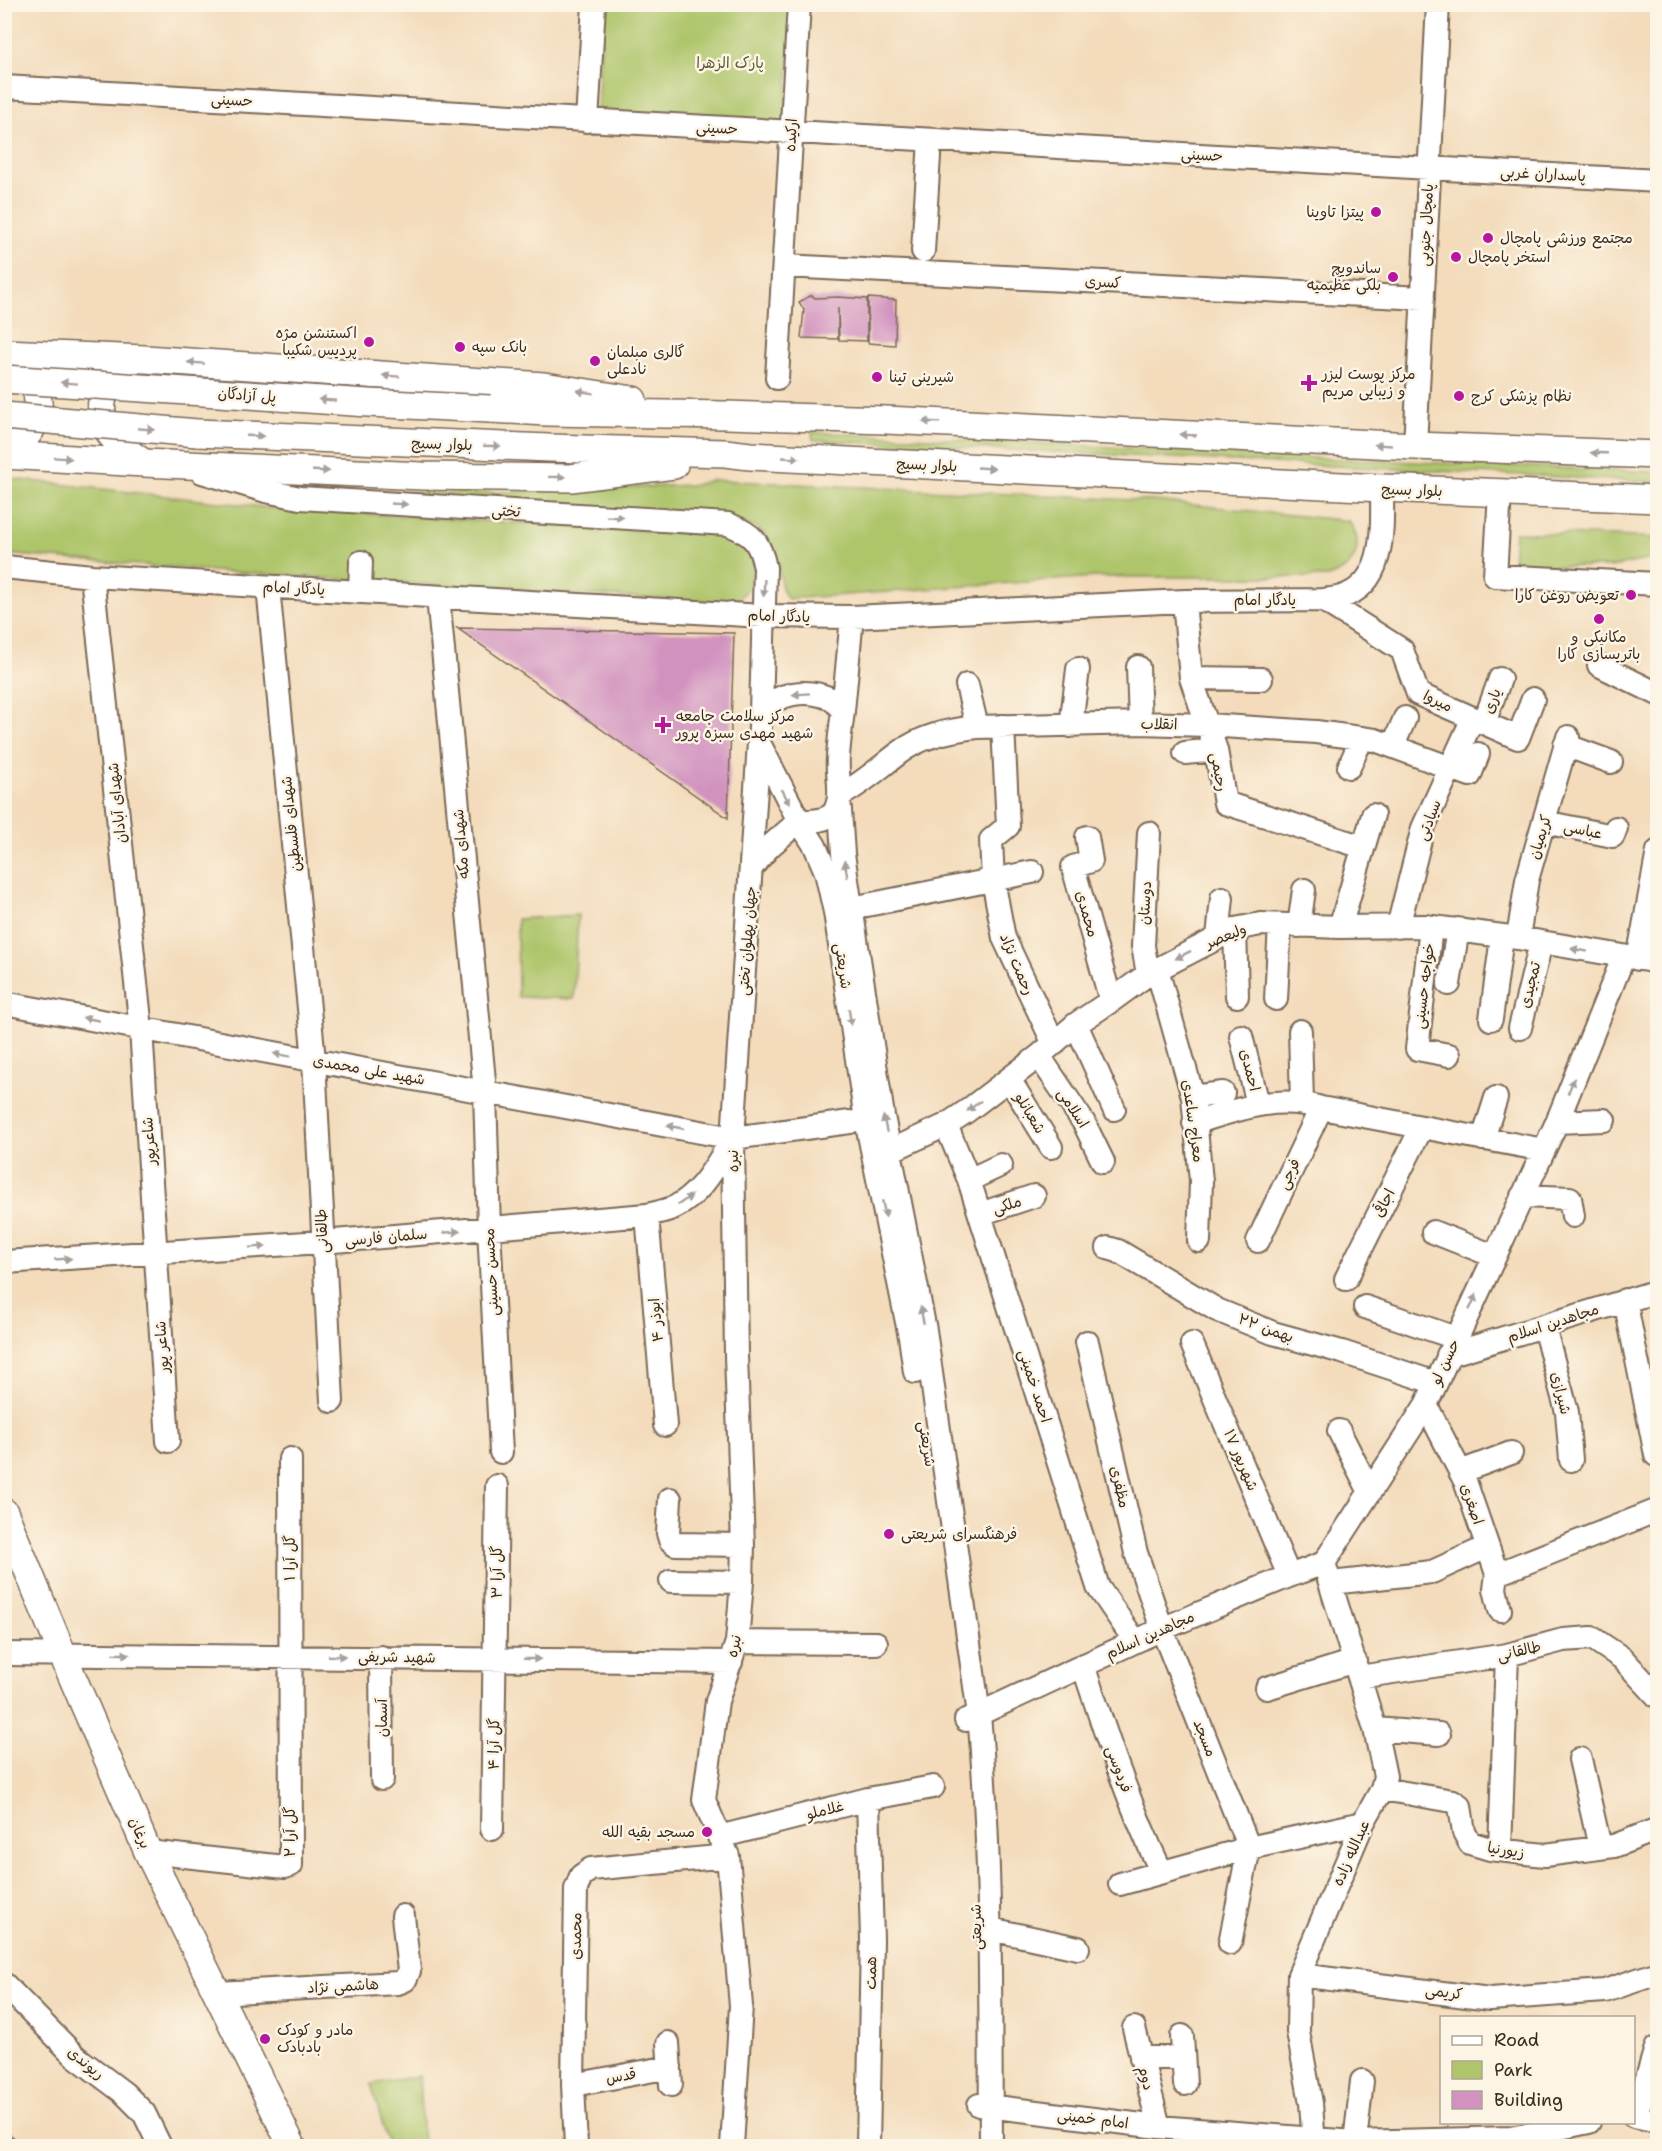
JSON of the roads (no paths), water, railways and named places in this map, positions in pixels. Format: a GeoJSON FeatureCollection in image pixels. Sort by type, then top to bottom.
{"type":"FeatureCollection","features":[{"type":"Feature","properties":{"kind":"main road"},"geometry":{"type":"LineString","coordinates":[[4,354],[145,359],[544,386],[726,415],[972,424],[1658,456]]}},
{"type":"Feature","properties":{"kind":"main road"},"geometry":{"type":"LineString","coordinates":[[4,354],[18,362],[30,374],[37,389],[39,405],[36,421],[28,435],[4,453]]}},
{"type":"Feature","properties":{"kind":"main road"},"geometry":{"type":"LineString","coordinates":[[144,463],[117,444],[107,430],[102,414],[102,396],[109,380],[121,367],[145,359]]}},
{"type":"Feature","properties":{"kind":"main road","name":"پل آزادگان"},"geometry":{"type":"LineString","coordinates":[[4,379],[368,403],[547,412],[726,415]]}},
{"type":"Feature","properties":{"kind":"main road","name":"بلوار بسیج"},"geometry":{"type":"LineString","coordinates":[[4,416],[196,433],[725,453],[1382,488],[1658,499]]}},
{"type":"Feature","properties":{"kind":"main road"},"geometry":{"type":"LineString","coordinates":[[4,453],[178,465],[422,476],[572,477],[750,456]]}},
{"type":"Feature","properties":{"kind":"main road","name":"برغان"},"geometry":{"type":"LineString","coordinates":[[4,1512],[148,1852],[292,2146]]}},
{"type":"Feature","properties":{"kind":"street"},"geometry":{"type":"LineString","coordinates":[[587,121],[594,4]]}},
{"type":"Feature","properties":{"kind":"street","name":"ارکیده"},"geometry":{"type":"LineString","coordinates":[[777,378],[799,4]]}},
{"type":"Feature","properties":{"kind":"street","name":"پامچال جنوبی"},"geometry":{"type":"LineString","coordinates":[[1414,446],[1438,4]]}},
{"type":"Feature","properties":{"kind":"street","name":"حسینی"},"geometry":{"type":"LineString","coordinates":[[4,87],[1430,168]]}},
{"type":"Feature","properties":{"kind":"street"},"geometry":{"type":"LineString","coordinates":[[923,250],[930,140]]}},
{"type":"Feature","properties":{"kind":"street","name":"پاسداران غربی"},"geometry":{"type":"LineString","coordinates":[[1430,168],[1658,181]]}},
{"type":"Feature","properties":{"kind":"street","name":"کسری"},"geometry":{"type":"LineString","coordinates":[[784,266],[1423,298]]}},
{"type":"Feature","properties":{"kind":"street","name":"تختی"},"geometry":{"type":"LineString","coordinates":[[178,465],[266,491],[300,498],[729,524],[743,530],[756,540],[763,554],[765,568],[763,616]]}},
{"type":"Feature","properties":{"kind":"street","name":"یادگار امام"},"geometry":{"type":"LineString","coordinates":[[92,576],[763,616],[852,617],[1184,601],[1323,600],[1342,597],[1356,590],[1366,581],[1382,539],[1382,488]]}},
{"type":"Feature","properties":{"kind":"street"},"geometry":{"type":"LineString","coordinates":[[1500,493],[1495,576],[1658,584]]}},
{"type":"Feature","properties":{"kind":"street"},"geometry":{"type":"LineString","coordinates":[[360,592],[361,562]]}},
{"type":"Feature","properties":{"kind":"street"},"geometry":{"type":"LineString","coordinates":[[4,567],[92,576]]}},
{"type":"Feature","properties":{"kind":"street"},"geometry":{"type":"LineString","coordinates":[[4,578],[92,576]]}},
{"type":"Feature","properties":{"kind":"street","name":"شهدای آبادان"},"geometry":{"type":"LineString","coordinates":[[92,576],[141,1029]]}},
{"type":"Feature","properties":{"kind":"street","name":"شهدای فلسطین"},"geometry":{"type":"LineString","coordinates":[[268,587],[314,1060]]}},
{"type":"Feature","properties":{"kind":"street","name":"شهدای مکه"},"geometry":{"type":"LineString","coordinates":[[438,597],[485,1091]]}},
{"type":"Feature","properties":{"kind":"street","name":"میروا"},"geometry":{"type":"LineString","coordinates":[[1323,600],[1402,650],[1418,693],[1518,738],[1533,699]]}},
{"type":"Feature","properties":{"kind":"street","name":"رحیمی"},"geometry":{"type":"LineString","coordinates":[[1184,601],[1191,678],[1216,750],[1225,803],[1363,847]]}},
{"type":"Feature","properties":{"kind":"street"},"geometry":{"type":"LineString","coordinates":[[761,712],[763,616]]}},
{"type":"Feature","properties":{"kind":"street","name":"شریعتی"},"geometry":{"type":"LineString","coordinates":[[852,617],[837,759],[843,854],[883,1116],[927,1341],[972,1718],[971,1777],[977,1929],[985,2106],[991,2146]]}},
{"type":"Feature","properties":{"kind":"street"},"geometry":{"type":"LineString","coordinates":[[1599,665],[1658,694]]}},
{"type":"Feature","properties":{"kind":"street"},"geometry":{"type":"LineString","coordinates":[[1138,667],[1140,723]]}},
{"type":"Feature","properties":{"kind":"street"},"geometry":{"type":"LineString","coordinates":[[1071,726],[1078,669]]}},
{"type":"Feature","properties":{"kind":"street"},"geometry":{"type":"LineString","coordinates":[[1191,678],[1261,679]]}},
{"type":"Feature","properties":{"kind":"street","name":"یاری"},"geometry":{"type":"LineString","coordinates":[[1479,720],[1500,679]]}},
{"type":"Feature","properties":{"kind":"street"},"geometry":{"type":"LineString","coordinates":[[967,685],[977,727]]}},
{"type":"Feature","properties":{"kind":"street"},"geometry":{"type":"LineString","coordinates":[[761,712],[778,697],[814,693],[831,698],[843,711]]}},
{"type":"Feature","properties":{"kind":"street","name":"جهان پهلوان تختی"},"geometry":{"type":"LineString","coordinates":[[733,1138],[761,712]]}},
{"type":"Feature","properties":{"kind":"street"},"geometry":{"type":"LineString","coordinates":[[1393,746],[1405,718]]}},
{"type":"Feature","properties":{"kind":"street","name":"سیادتی"},"geometry":{"type":"LineString","coordinates":[[1398,927],[1423,828],[1451,766],[1479,720]]}},
{"type":"Feature","properties":{"kind":"street","name":"انقلاب"},"geometry":{"type":"LineString","coordinates":[[839,796],[855,789],[901,752],[927,737],[956,729],[977,727],[1140,723],[1316,732],[1375,740],[1451,766],[1470,775],[1478,754]]}},
{"type":"Feature","properties":{"kind":"street","name":"رحمت نژاد"},"geometry":{"type":"LineString","coordinates":[[1003,726],[1008,826],[991,840],[993,880],[1004,938],[1046,1050]]}},
{"type":"Feature","properties":{"kind":"street"},"geometry":{"type":"LineString","coordinates":[[1349,767],[1362,738]]}},
{"type":"Feature","properties":{"kind":"street","name":"کریمیان"},"geometry":{"type":"LineString","coordinates":[[1510,938],[1566,741],[1611,762]]}},
{"type":"Feature","properties":{"kind":"street","name":"شریعتی"},"geometry":{"type":"LineString","coordinates":[[760,745],[799,821],[815,846],[835,912],[866,1120],[910,1337],[972,1718],[985,1784],[990,1929],[985,2106],[979,2146]]}},
{"type":"Feature","properties":{"kind":"street"},"geometry":{"type":"LineString","coordinates":[[1185,753],[1216,750]]}},
{"type":"Feature","properties":{"kind":"street"},"geometry":{"type":"LineString","coordinates":[[752,867],[769,847],[799,821],[813,821],[828,817],[833,813],[839,796]]}},
{"type":"Feature","properties":{"kind":"street"},"geometry":{"type":"LineString","coordinates":[[1340,927],[1373,815]]}},
{"type":"Feature","properties":{"kind":"street","name":"عباسی"},"geometry":{"type":"LineString","coordinates":[[1544,822],[1613,836],[1616,828]]}},
{"type":"Feature","properties":{"kind":"street","name":"دوستان"},"geometry":{"type":"LineString","coordinates":[[1149,833],[1143,946],[1152,971]]}},
{"type":"Feature","properties":{"kind":"street","name":"محمدی"},"geometry":{"type":"LineString","coordinates":[[1087,837],[1091,861],[1073,867],[1111,1001]]}},
{"type":"Feature","properties":{"kind":"street","name":"حسن لو"},"geometry":{"type":"LineString","coordinates":[[1328,1573],[1370,1492],[1426,1405],[1557,1122],[1640,960],[1658,851]]}},
{"type":"Feature","properties":{"kind":"street"},"geometry":{"type":"LineString","coordinates":[[852,908],[1032,872]]}},
{"type":"Feature","properties":{"kind":"street"},"geometry":{"type":"LineString","coordinates":[[1276,999],[1290,925],[1304,890]]}},
{"type":"Feature","properties":{"kind":"street"},"geometry":{"type":"LineString","coordinates":[[1222,898],[1237,996]]}},
{"type":"Feature","properties":{"kind":"street","name":"ولیعصر"},"geometry":{"type":"LineString","coordinates":[[890,1151],[946,1125],[967,1111],[1076,1024],[1152,971],[1227,933],[1261,924],[1458,929],[1640,960]]}},
{"type":"Feature","properties":{"kind":"street","name":"خواجه حسینی"},"geometry":{"type":"LineString","coordinates":[[1431,927],[1417,1049],[1449,1055]]}},
{"type":"Feature","properties":{"kind":"street"},"geometry":{"type":"LineString","coordinates":[[1449,984],[1458,929]]}},
{"type":"Feature","properties":{"kind":"street"},"geometry":{"type":"LineString","coordinates":[[1491,1019],[1510,938]]}},
{"type":"Feature","properties":{"kind":"street","name":"تمجیدی"},"geometry":{"type":"LineString","coordinates":[[1520,1028],[1541,943]]}},
{"type":"Feature","properties":{"kind":"street","name":"معراج ساعدی"},"geometry":{"type":"LineString","coordinates":[[1152,971],[1193,1097],[1201,1181],[1199,1241]]}},
{"type":"Feature","properties":{"kind":"street","name":"شهید علی محمدی"},"geometry":{"type":"LineString","coordinates":[[4,1003],[733,1138],[849,1122]]}},
{"type":"Feature","properties":{"kind":"street"},"geometry":{"type":"LineString","coordinates":[[1076,1024],[1114,1109]]}},
{"type":"Feature","properties":{"kind":"street","name":"شاعرپور"},"geometry":{"type":"LineString","coordinates":[[141,1029],[156,1254]]}},
{"type":"Feature","properties":{"kind":"street"},"geometry":{"type":"LineString","coordinates":[[1300,1031],[1311,1105]]}},
{"type":"Feature","properties":{"kind":"street","name":"احمدی"},"geometry":{"type":"LineString","coordinates":[[1242,1036],[1258,1104]]}},
{"type":"Feature","properties":{"kind":"street","name":"اسلامی"},"geometry":{"type":"LineString","coordinates":[[1046,1050],[1103,1162]]}},
{"type":"Feature","properties":{"kind":"street","name":"طالقانی"},"geometry":{"type":"LineString","coordinates":[[314,1060],[332,1401]]}},
{"type":"Feature","properties":{"kind":"street","name":"شعبانلو"},"geometry":{"type":"LineString","coordinates":[[1009,1079],[1051,1147]]}},
{"type":"Feature","properties":{"kind":"street","name":"محسن حسینی"},"geometry":{"type":"LineString","coordinates":[[485,1091],[489,1229],[501,1452]]}},
{"type":"Feature","properties":{"kind":"street"},"geometry":{"type":"LineString","coordinates":[[1193,1097],[1223,1093]]}},
{"type":"Feature","properties":{"kind":"street"},"geometry":{"type":"LineString","coordinates":[[1483,1139],[1496,1098]]}},
{"type":"Feature","properties":{"kind":"street"},"geometry":{"type":"LineString","coordinates":[[1194,1123],[1258,1104],[1311,1105],[1544,1150]]}},
{"type":"Feature","properties":{"kind":"street","name":"فرجی"},"geometry":{"type":"LineString","coordinates":[[1258,1241],[1311,1105]]}},
{"type":"Feature","properties":{"kind":"street"},"geometry":{"type":"LineString","coordinates":[[1557,1122],[1604,1120]]}},
{"type":"Feature","properties":{"kind":"street","name":"احمد خمینی"},"geometry":{"type":"LineString","coordinates":[[946,1125],[969,1180],[1098,1587],[1135,1641]]}},
{"type":"Feature","properties":{"kind":"street","name":"اجاقی"},"geometry":{"type":"LineString","coordinates":[[1346,1279],[1422,1127]]}},
{"type":"Feature","properties":{"kind":"street","name":"سلمان فارسی"},"geometry":{"type":"LineString","coordinates":[[4,1262],[322,1242],[647,1215],[673,1208],[688,1199],[708,1178],[733,1138]]}},
{"type":"Feature","properties":{"kind":"street","name":"نبره"},"geometry":{"type":"LineString","coordinates":[[732,2146],[741,2006],[723,1847],[704,1800],[717,1701],[734,1652],[742,1582],[733,1138]]}},
{"type":"Feature","properties":{"kind":"street"},"geometry":{"type":"LineString","coordinates":[[969,1180],[1001,1165]]}},
{"type":"Feature","properties":{"kind":"street","name":"ملکی"},"geometry":{"type":"LineString","coordinates":[[980,1214],[1034,1196]]}},
{"type":"Feature","properties":{"kind":"street"},"geometry":{"type":"LineString","coordinates":[[1522,1196],[1570,1198],[1573,1216]]}},
{"type":"Feature","properties":{"kind":"street","name":"ابوذر ۴"},"geometry":{"type":"LineString","coordinates":[[647,1215],[665,1425]]}},
{"type":"Feature","properties":{"kind":"street"},"geometry":{"type":"LineString","coordinates":[[1433,1232],[1494,1256]]}},
{"type":"Feature","properties":{"kind":"street","name":"۲۲ بهمن"},"geometry":{"type":"LineString","coordinates":[[1108,1248],[1118,1251],[1217,1310],[1273,1333],[1436,1383]]}},
{"type":"Feature","properties":{"kind":"street","name":"شاعر پور"},"geometry":{"type":"LineString","coordinates":[[156,1254],[168,1442]]}},
{"type":"Feature","properties":{"kind":"street","name":"مجاهدین اسلام"},"geometry":{"type":"LineString","coordinates":[[1452,1347],[1544,1327],[1658,1291]]}},
{"type":"Feature","properties":{"kind":"street"},"geometry":{"type":"LineString","coordinates":[[1625,1300],[1656,1455]]}},
{"type":"Feature","properties":{"kind":"street"},"geometry":{"type":"LineString","coordinates":[[1365,1307],[1452,1347]]}},
{"type":"Feature","properties":{"kind":"street","name":"شیرازی"},"geometry":{"type":"LineString","coordinates":[[1544,1327],[1567,1412],[1571,1460]]}},
{"type":"Feature","properties":{"kind":"street","name":"مظفری"},"geometry":{"type":"LineString","coordinates":[[1087,1342],[1136,1553],[1162,1629]]}},
{"type":"Feature","properties":{"kind":"street","name":"۱۷ شهریور"},"geometry":{"type":"LineString","coordinates":[[1192,1344],[1289,1576]]}},
{"type":"Feature","properties":{"kind":"street","name":"اصغری"},"geometry":{"type":"LineString","coordinates":[[1426,1405],[1460,1472],[1487,1546],[1497,1574],[1495,1589],[1500,1610]]}},
{"type":"Feature","properties":{"kind":"street"},"geometry":{"type":"LineString","coordinates":[[1339,1431],[1370,1492]]}},
{"type":"Feature","properties":{"kind":"street"},"geometry":{"type":"LineString","coordinates":[[1460,1472],[1511,1453]]}},
{"type":"Feature","properties":{"kind":"street","name":"گل آرا ۱"},"geometry":{"type":"LineString","coordinates":[[290,1459],[290,1656]]}},
{"type":"Feature","properties":{"kind":"street","name":"گل آرا ۳"},"geometry":{"type":"LineString","coordinates":[[496,1659],[497,1486]]}},
{"type":"Feature","properties":{"kind":"street"},"geometry":{"type":"LineString","coordinates":[[670,1499],[668,1533],[670,1540],[675,1544],[743,1545]]}},
{"type":"Feature","properties":{"kind":"street"},"geometry":{"type":"LineString","coordinates":[[1497,1574],[1658,1510]]}},
{"type":"Feature","properties":{"kind":"street","name":"مجاهدین اسلام"},"geometry":{"type":"LineString","coordinates":[[972,1718],[1135,1641],[1289,1576],[1328,1573],[1432,1572],[1487,1546]]}},
{"type":"Feature","properties":{"kind":"street","name":"عبدالله زاده"},"geometry":{"type":"LineString","coordinates":[[1314,2142],[1311,2103],[1298,2032],[1299,1975],[1363,1824],[1382,1789],[1385,1776],[1375,1729],[1328,1573]]}},
{"type":"Feature","properties":{"kind":"street"},"geometry":{"type":"LineString","coordinates":[[671,1581],[742,1582]]}},
{"type":"Feature","properties":{"kind":"street","name":"مسجد"},"geometry":{"type":"LineString","coordinates":[[1162,1629],[1249,1848]]}},
{"type":"Feature","properties":{"kind":"street","name":"طالقانی"},"geometry":{"type":"LineString","coordinates":[[1267,1688],[1357,1669],[1507,1655],[1563,1640],[1592,1638],[1622,1658],[1658,1697]]}},
{"type":"Feature","properties":{"kind":"street","name":"شهید شریفی"},"geometry":{"type":"LineString","coordinates":[[4,1654],[496,1659],[734,1652],[876,1643]]}},
{"type":"Feature","properties":{"kind":"street"},"geometry":{"type":"LineString","coordinates":[[1500,1850],[1507,1655]]}},
{"type":"Feature","properties":{"kind":"street","name":"گل آرا ۲"},"geometry":{"type":"LineString","coordinates":[[148,1852],[285,1867],[291,1865],[290,1656]]}},
{"type":"Feature","properties":{"kind":"street","name":"آسمان"},"geometry":{"type":"LineString","coordinates":[[381,1657],[382,1779]]}},
{"type":"Feature","properties":{"kind":"street","name":"گل آرا ۴"},"geometry":{"type":"LineString","coordinates":[[492,1829],[496,1659]]}},
{"type":"Feature","properties":{"kind":"street","name":"فردوسی"},"geometry":{"type":"LineString","coordinates":[[1083,1665],[1113,1755],[1142,1830],[1161,1871]]}},
{"type":"Feature","properties":{"kind":"street"},"geometry":{"type":"LineString","coordinates":[[1375,1729],[1439,1734]]}},
{"type":"Feature","properties":{"kind":"street"},"geometry":{"type":"LineString","coordinates":[[1580,1759],[1600,1847]]}},
{"type":"Feature","properties":{"kind":"street","name":"غلاملو"},"geometry":{"type":"LineString","coordinates":[[723,1847],[868,1799],[933,1787]]}},
{"type":"Feature","properties":{"kind":"street","name":"زیورنیا"},"geometry":{"type":"LineString","coordinates":[[1382,1789],[1453,1801],[1460,1806],[1464,1832],[1470,1842],[1500,1850],[1545,1855],[1614,1846],[1658,1829]]}},
{"type":"Feature","properties":{"kind":"street","name":"همت"},"geometry":{"type":"LineString","coordinates":[[868,1799],[872,1940],[868,2146]]}},
{"type":"Feature","properties":{"kind":"street"},"geometry":{"type":"LineString","coordinates":[[1120,1884],[1249,1848],[1363,1824]]}},
{"type":"Feature","properties":{"kind":"street","name":"محمدی"},"geometry":{"type":"LineString","coordinates":[[576,2146],[573,2085],[576,1889],[581,1876],[591,1869],[723,1847]]}},
{"type":"Feature","properties":{"kind":"street"},"geometry":{"type":"LineString","coordinates":[[1230,1943],[1249,1848]]}},
{"type":"Feature","properties":{"kind":"street","name":"هاشمی نژاد"},"geometry":{"type":"LineString","coordinates":[[216,1993],[398,1983],[405,1980],[409,1971],[403,1916]]}},
{"type":"Feature","properties":{"kind":"street"},"geometry":{"type":"LineString","coordinates":[[990,1929],[1078,1948]]}},
{"type":"Feature","properties":{"kind":"street","name":"کریمی"},"geometry":{"type":"LineString","coordinates":[[1299,1975],[1490,1999],[1605,1991],[1658,1973]]}},
{"type":"Feature","properties":{"kind":"street","name":"ریوندی"},"geometry":{"type":"LineString","coordinates":[[4,1984],[75,2056],[124,2093],[144,2113],[160,2146]]}},
{"type":"Feature","properties":{"kind":"street","name":"دوم"},"geometry":{"type":"LineString","coordinates":[[1134,2028],[1159,2127]]}},
{"type":"Feature","properties":{"kind":"street","name":"قدس"},"geometry":{"type":"LineString","coordinates":[[573,2085],[670,2076],[668,2043]]}},
{"type":"Feature","properties":{"kind":"street"},"geometry":{"type":"LineString","coordinates":[[1141,2058],[1183,2047],[1185,2084]]}},
{"type":"Feature","properties":{"kind":"street"},"geometry":{"type":"LineString","coordinates":[[1642,2117],[1656,2048],[1658,2048]]}},
{"type":"Feature","properties":{"kind":"street"},"geometry":{"type":"LineString","coordinates":[[1355,2142],[1362,2081]]}},
{"type":"Feature","properties":{"kind":"street","name":"امام خمینی"},"geometry":{"type":"LineString","coordinates":[[985,2106],[1159,2127],[1314,2142],[1512,2142],[1579,2132]]}},
{"type":"Feature","properties":{"kind":"place","name":"پیتزا تاوینا"},"geometry":{"type":"Point","coordinates":[1376,212]}},
{"type":"Feature","properties":{"kind":"place","name":"مجتمع ورزشی پامچال"},"geometry":{"type":"Point","coordinates":[1488,238]}},
{"type":"Feature","properties":{"kind":"place","name":"استخر پامچال"},"geometry":{"type":"Point","coordinates":[1456,257]}},
{"type":"Feature","properties":{"kind":"place","name":"ساندویچ بلکی عظیمیه"},"geometry":{"type":"Point","coordinates":[1393,277]}},
{"type":"Feature","properties":{"kind":"place","name":"اکستنشن مژه پردیس شکیبا"},"geometry":{"type":"Point","coordinates":[369,342]}},
{"type":"Feature","properties":{"kind":"place","name":"بانک سپه"},"geometry":{"type":"Point","coordinates":[460,347]}},
{"type":"Feature","properties":{"kind":"place","name":"گالری مبلمان نادعلی"},"geometry":{"type":"Point","coordinates":[595,361]}},
{"type":"Feature","properties":{"kind":"place","name":"شیرینی تینا"},"geometry":{"type":"Point","coordinates":[877,377]}},
{"type":"Feature","properties":{"kind":"place","name":"مرکز پوست لیزر و زیبایی مریم"},"geometry":{"type":"Point","coordinates":[1309,383]}},
{"type":"Feature","properties":{"kind":"place","name":"نظام پزشکی کرج"},"geometry":{"type":"Point","coordinates":[1459,396]}},
{"type":"Feature","properties":{"kind":"place","name":"تعویض روغن کارا"},"geometry":{"type":"Point","coordinates":[1631,595]}},
{"type":"Feature","properties":{"kind":"place","name":"مکانیکی و باتریسازی کارا"},"geometry":{"type":"Point","coordinates":[1599,619]}},
{"type":"Feature","properties":{"kind":"place","name":"مرکز سلامت جامعه شهید مهدی سبزه پرور"},"geometry":{"type":"Point","coordinates":[663,725]}},
{"type":"Feature","properties":{"kind":"place","name":"فرهنگسرای شریعتی"},"geometry":{"type":"Point","coordinates":[889,1534]}},
{"type":"Feature","properties":{"kind":"place","name":"مسجد بقیه الله"},"geometry":{"type":"Point","coordinates":[707,1832]}},
{"type":"Feature","properties":{"kind":"place","name":"مادر و کودک بادبادک"},"geometry":{"type":"Point","coordinates":[265,2039]}},
{"type":"Feature","properties":{"kind":"park label","name":"پارک الزهرا"},"geometry":{"type":"Point","coordinates":[730,63]}}]}
